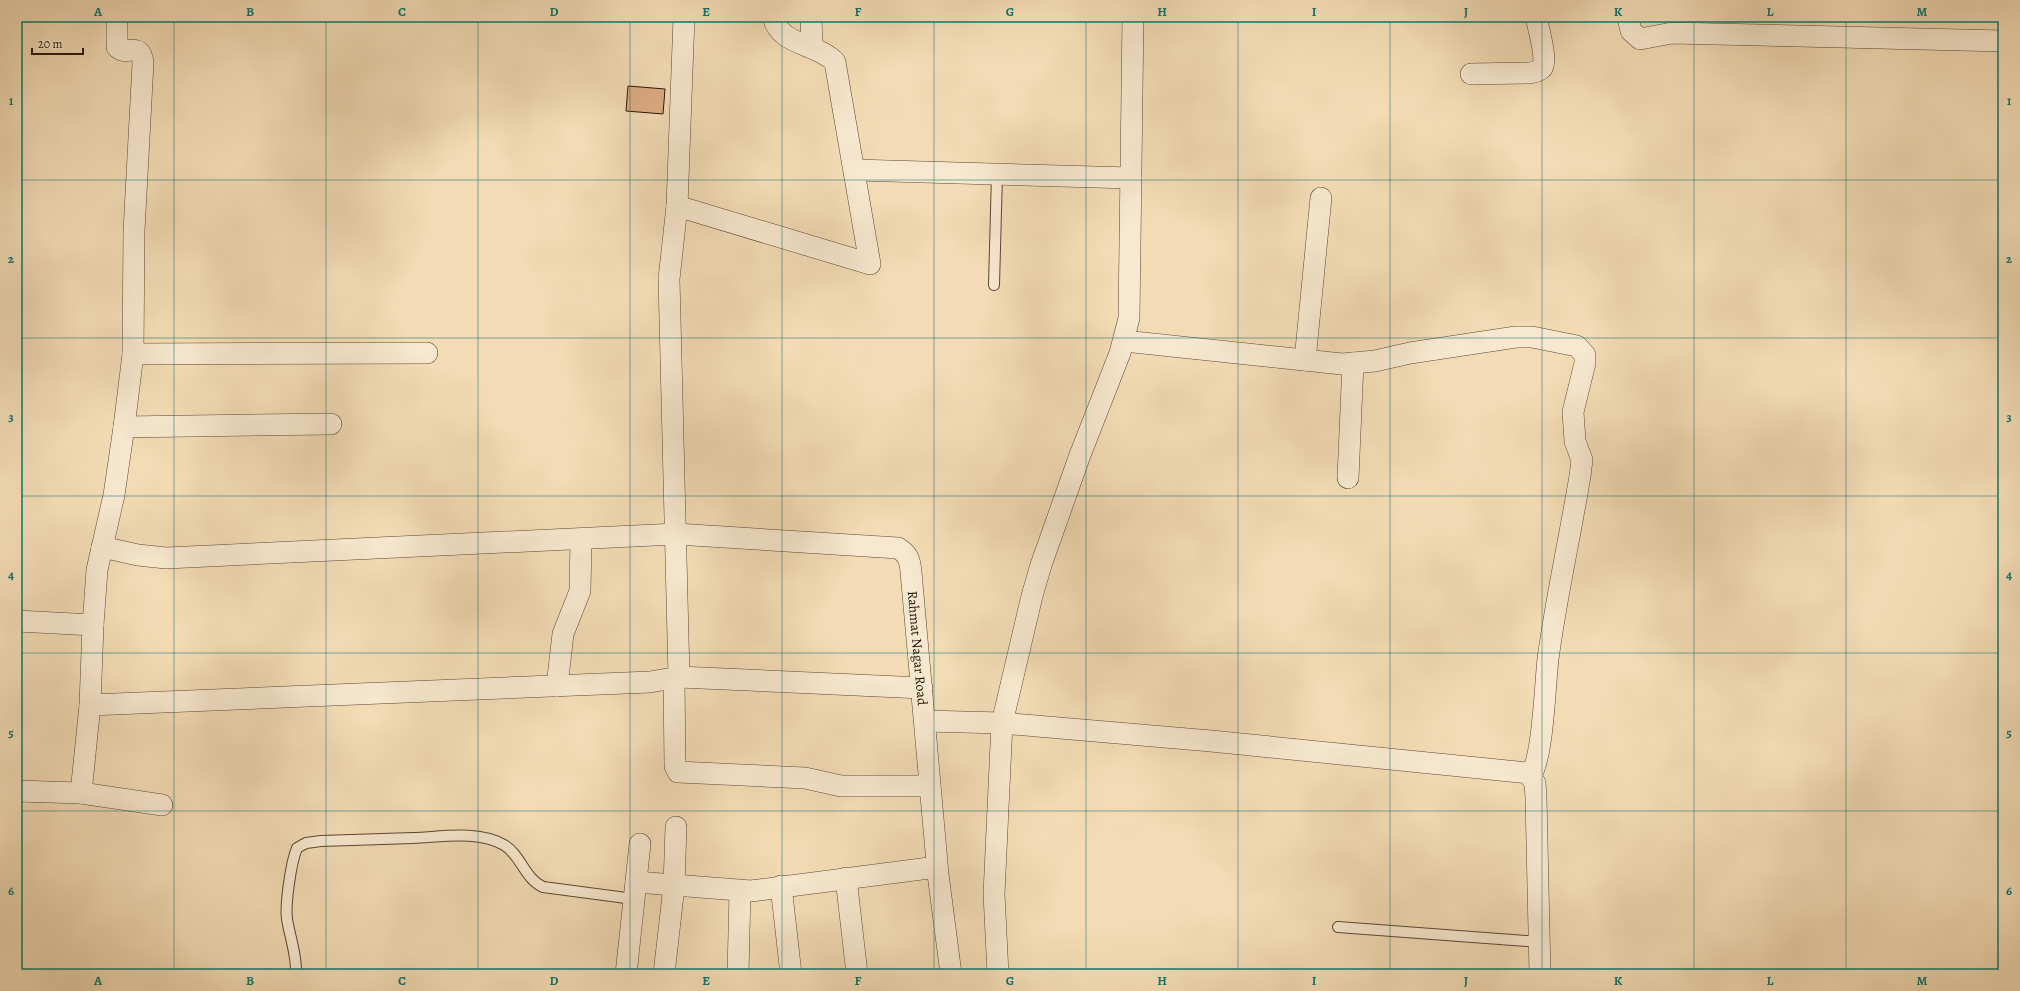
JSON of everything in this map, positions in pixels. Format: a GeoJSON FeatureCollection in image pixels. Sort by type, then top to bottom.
{"type":"FeatureCollection","features":[{"type":"Feature","properties":{"kind":"street"},"geometry":{"type":"LineString","coordinates":[[81,793],[90,706],[93,625],[98,570],[114,494],[124,428],[132,354],[134,248],[143,63],[142,54],[139,51],[121,50],[118,47],[117,17]]}},
{"type":"Feature","properties":{"kind":"street"},"geometry":{"type":"LineString","coordinates":[[684,17],[677,206],[669,279],[676,534],[675,763],[678,772],[805,778],[841,786],[930,786]]}},
{"type":"Feature","properties":{"kind":"street"},"geometry":{"type":"LineString","coordinates":[[677,206],[870,264],[855,170],[835,62],[830,57],[786,37],[776,26],[773,17]]}},
{"type":"Feature","properties":{"kind":"street"},"geometry":{"type":"LineString","coordinates":[[811,17],[812,48]]}},
{"type":"Feature","properties":{"kind":"street"},"geometry":{"type":"LineString","coordinates":[[998,974],[994,887],[1002,723],[1041,565],[1080,455],[1124,341],[1129,318],[1133,17]]}},
{"type":"Feature","properties":{"kind":"street"},"geometry":{"type":"LineString","coordinates":[[1471,74],[1530,73],[1538,71],[1542,68],[1545,60],[1536,17]]}},
{"type":"Feature","properties":{"kind":"street"},"geometry":{"type":"LineString","coordinates":[[1628,17],[1631,31],[1640,39],[1672,33],[2003,41]]}},
{"type":"Feature","properties":{"kind":"street"},"geometry":{"type":"LineString","coordinates":[[855,170],[1131,178]]}},
{"type":"Feature","properties":{"kind":"street"},"geometry":{"type":"LineString","coordinates":[[1305,360],[1321,198]]}},
{"type":"Feature","properties":{"kind":"street"},"geometry":{"type":"LineString","coordinates":[[1124,341],[1342,364],[1375,362],[1410,353],[1516,337],[1532,337],[1576,346],[1585,355],[1585,363],[1573,412],[1575,441],[1582,460],[1580,476],[1548,657],[1538,753],[1535,769],[1531,775]]}},
{"type":"Feature","properties":{"kind":"street"},"geometry":{"type":"LineString","coordinates":[[132,354],[427,353]]}},
{"type":"Feature","properties":{"kind":"street"},"geometry":{"type":"LineString","coordinates":[[1348,478],[1353,363]]}},
{"type":"Feature","properties":{"kind":"street"},"geometry":{"type":"LineString","coordinates":[[124,428],[331,424]]}},
{"type":"Feature","properties":{"kind":"street"},"geometry":{"type":"LineString","coordinates":[[102,547],[138,555],[166,558],[329,549],[676,534]]}},
{"type":"Feature","properties":{"kind":"street","name":"Rahmat Nagar Road"},"geometry":{"type":"LineString","coordinates":[[676,534],[890,547],[898,548],[905,552],[909,559],[911,572],[937,866],[951,974]]}},
{"type":"Feature","properties":{"kind":"street"},"geometry":{"type":"LineString","coordinates":[[557,686],[563,634],[580,591],[581,539]]}},
{"type":"Feature","properties":{"kind":"street"},"geometry":{"type":"LineString","coordinates":[[17,621],[93,625]]}},
{"type":"Feature","properties":{"kind":"street"},"geometry":{"type":"LineString","coordinates":[[90,706],[650,682],[676,677],[922,688]]}},
{"type":"Feature","properties":{"kind":"street"},"geometry":{"type":"LineString","coordinates":[[924,721],[1002,723],[1523,771],[1531,775],[1535,783],[1540,974]]}},
{"type":"Feature","properties":{"kind":"street"},"geometry":{"type":"LineString","coordinates":[[17,791],[81,793],[162,805]]}},
{"type":"Feature","properties":{"kind":"street"},"geometry":{"type":"LineString","coordinates":[[664,974],[674,886],[676,827]]}},
{"type":"Feature","properties":{"kind":"street"},"geometry":{"type":"LineString","coordinates":[[626,974],[640,844]]}},
{"type":"Feature","properties":{"kind":"street"},"geometry":{"type":"LineString","coordinates":[[635,891],[674,886],[751,891],[937,866]]}},
{"type":"Feature","properties":{"kind":"street"},"geometry":{"type":"LineString","coordinates":[[846,878],[857,974]]}},
{"type":"Feature","properties":{"kind":"street"},"geometry":{"type":"LineString","coordinates":[[781,886],[791,974]]}},
{"type":"Feature","properties":{"kind":"street"},"geometry":{"type":"LineString","coordinates":[[738,974],[740,891]]}},
{"type":"Feature","properties":{"kind":"lane"},"geometry":{"type":"LineString","coordinates":[[994,285],[998,174]]}},
{"type":"Feature","properties":{"kind":"lane"},"geometry":{"type":"LineString","coordinates":[[296,974],[297,962],[287,916],[293,857],[297,848],[306,843],[321,841],[475,836],[504,845],[514,854],[528,877],[543,887],[635,891]]}},
{"type":"Feature","properties":{"kind":"lane"},"geometry":{"type":"LineString","coordinates":[[1338,927],[1540,942]]}},
{"type":"Feature","properties":{"kind":"building"},"geometry":{"type":"Polygon","coordinates":[[[628,86],[665,89],[663,114],[626,111],[628,86]]]}}]}
